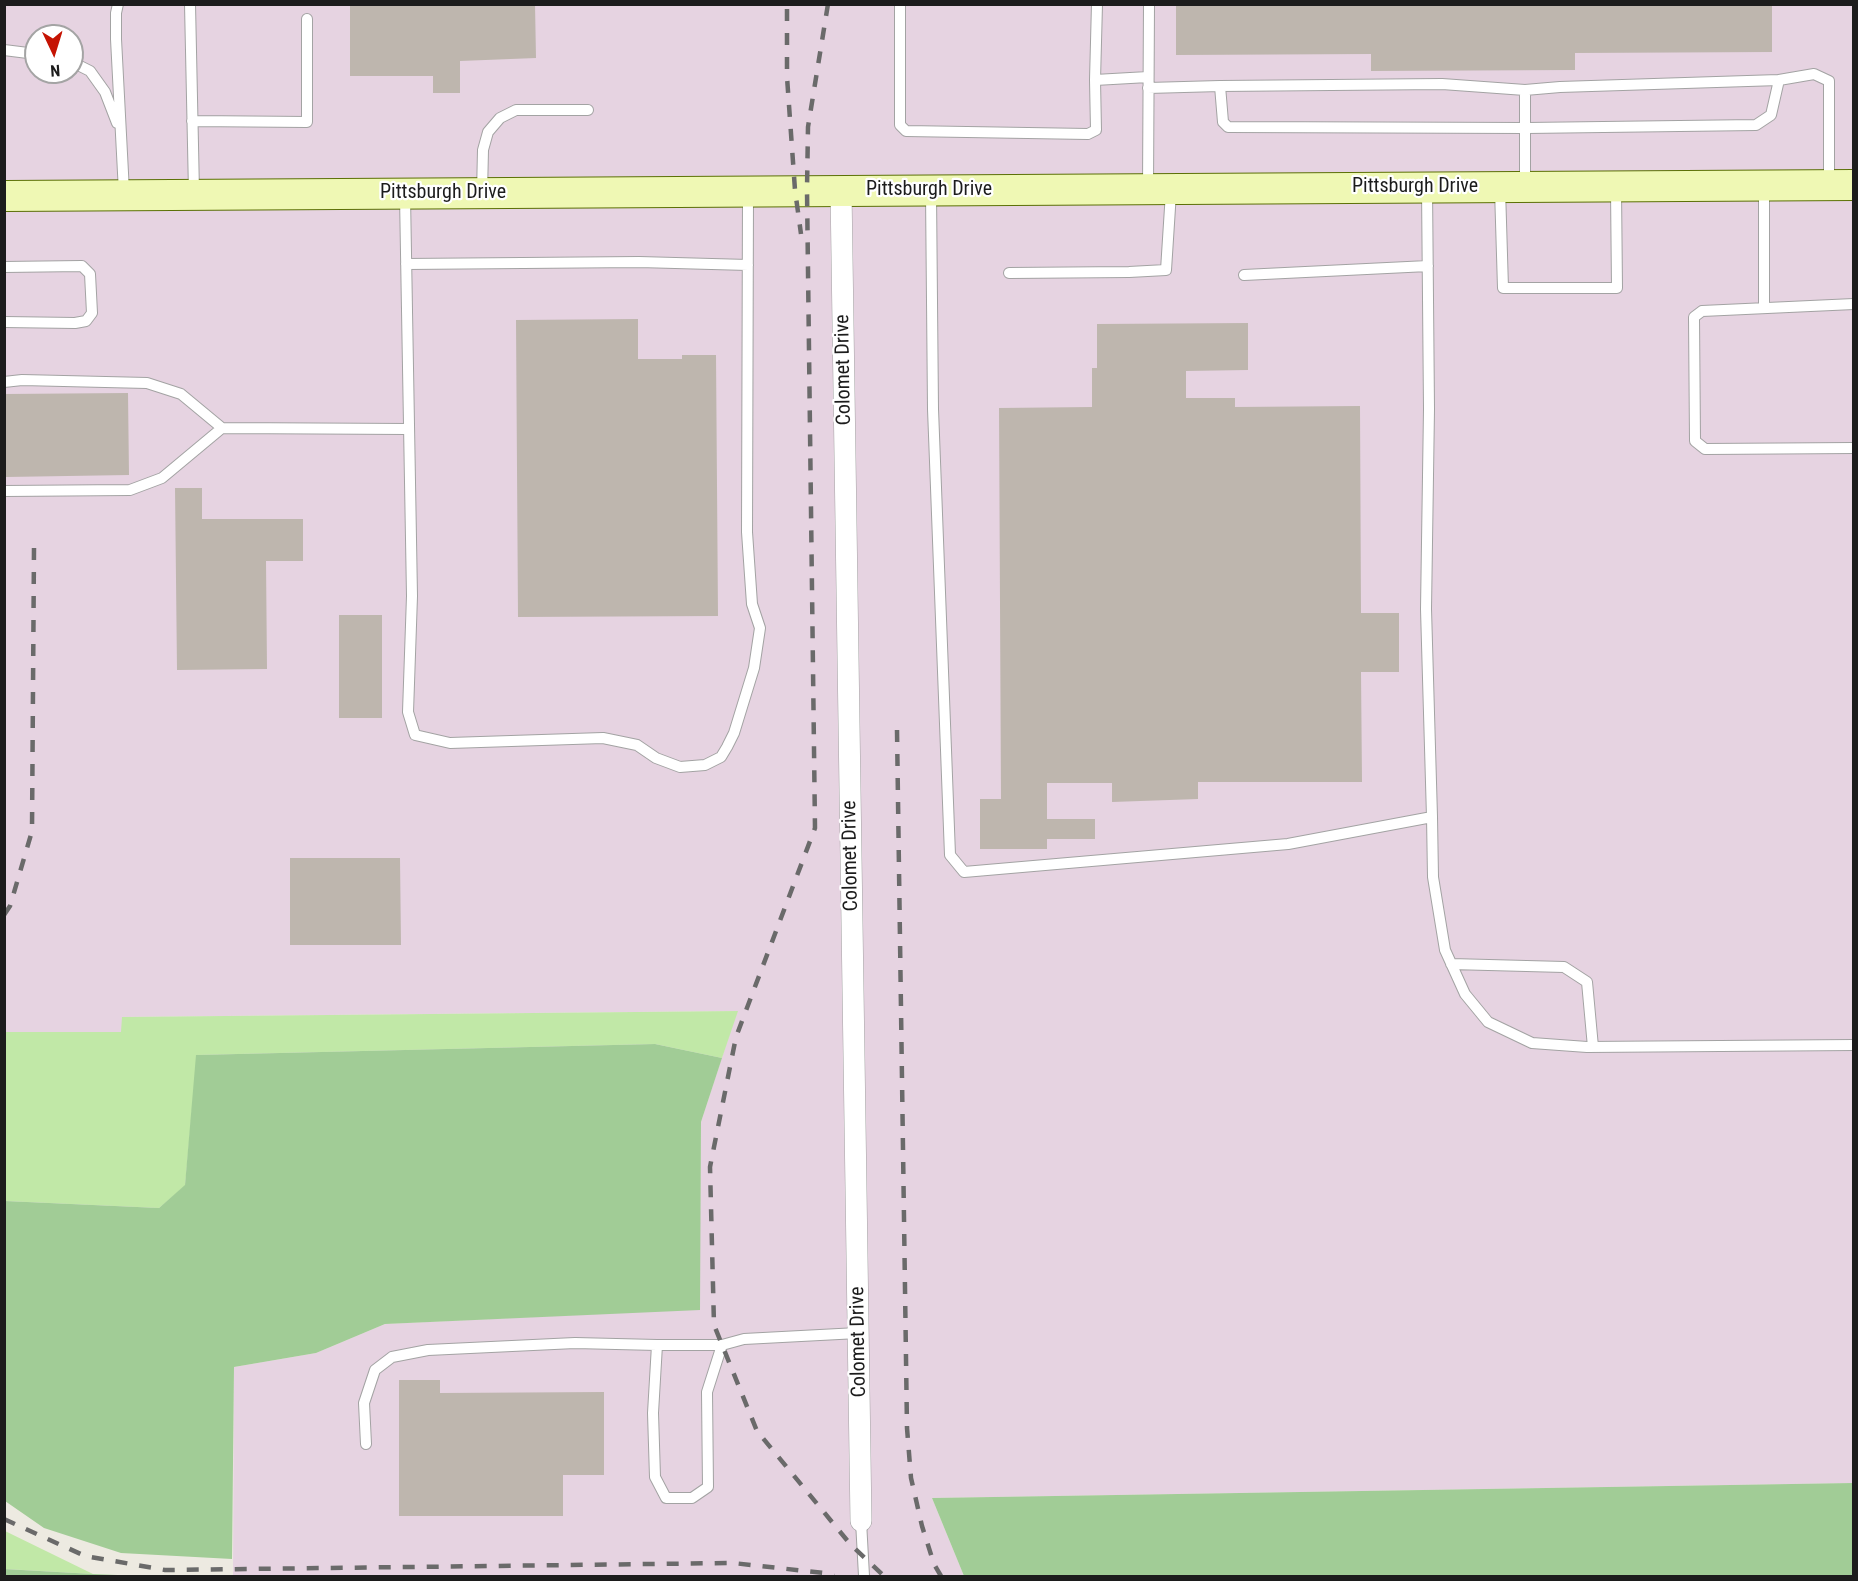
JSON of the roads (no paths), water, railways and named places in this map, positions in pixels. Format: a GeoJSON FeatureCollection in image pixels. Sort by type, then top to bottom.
{"type":"FeatureCollection","features":[{"type":"Feature","properties":{"kind":"street","name":"Pittsburgh Drive"},"geometry":{"type":"LineString","coordinates":[[4,196],[1841,185]]}},
{"type":"Feature","properties":{"kind":"street","name":"Colomet Drive"},"geometry":{"type":"LineString","coordinates":[[841,190],[861,1521]]}},
{"type":"Feature","properties":{"kind":"lane"},"geometry":{"type":"LineString","coordinates":[[118,4],[116,39],[124,196]]}},
{"type":"Feature","properties":{"kind":"lane"},"geometry":{"type":"LineString","coordinates":[[190,4],[194,195]]}},
{"type":"Feature","properties":{"kind":"lane"},"geometry":{"type":"LineString","coordinates":[[900,4],[900,125],[906,131],[1088,134],[1096,130],[1097,4]]}},
{"type":"Feature","properties":{"kind":"lane"},"geometry":{"type":"LineString","coordinates":[[1009,273],[1166,270],[1148,82],[1149,4]]}},
{"type":"Feature","properties":{"kind":"lane"},"geometry":{"type":"LineString","coordinates":[[192,121],[307,122],[307,19]]}},
{"type":"Feature","properties":{"kind":"lane"},"geometry":{"type":"LineString","coordinates":[[4,50],[24,52]]}},
{"type":"Feature","properties":{"kind":"lane"},"geometry":{"type":"LineString","coordinates":[[84,68],[90,71],[105,92],[121,132]]}},
{"type":"Feature","properties":{"kind":"lane"},"geometry":{"type":"LineString","coordinates":[[1095,80],[1220,86],[1442,84],[1525,90],[1779,80],[1814,74],[1829,81],[1841,185]]}},
{"type":"Feature","properties":{"kind":"lane"},"geometry":{"type":"LineString","coordinates":[[1220,86],[1223,122],[1228,127],[1527,128],[1756,125],[1771,115],[1779,80]]}},
{"type":"Feature","properties":{"kind":"lane"},"geometry":{"type":"LineString","coordinates":[[1525,90],[1527,128],[1513,187],[1503,288],[1617,288],[1616,186]]}},
{"type":"Feature","properties":{"kind":"lane"},"geometry":{"type":"LineString","coordinates":[[482,193],[483,150],[488,132],[500,118],[516,110],[588,110]]}},
{"type":"Feature","properties":{"kind":"lane"},"geometry":{"type":"LineString","coordinates":[[1764,186],[1764,308]]}},
{"type":"Feature","properties":{"kind":"lane"},"geometry":{"type":"LineString","coordinates":[[1427,188],[1429,409],[1426,609],[1433,877],[1445,950],[1465,994],[1488,1022],[1532,1043],[1593,1047],[1854,1045]]}},
{"type":"Feature","properties":{"kind":"lane"},"geometry":{"type":"LineString","coordinates":[[405,193],[412,596],[408,712],[415,735],[450,743],[603,738],[637,745],[656,758],[680,767],[705,765],[721,757],[734,733],[754,668],[760,628],[752,604],[747,532],[748,190]]}},
{"type":"Feature","properties":{"kind":"lane"},"geometry":{"type":"LineString","coordinates":[[930,190],[933,410],[950,855],[957,864],[964,872],[1288,844],[1432,816]]}},
{"type":"Feature","properties":{"kind":"lane"},"geometry":{"type":"LineString","coordinates":[[406,264],[639,262],[748,265]]}},
{"type":"Feature","properties":{"kind":"lane"},"geometry":{"type":"LineString","coordinates":[[4,267],[82,266],[90,274],[92,313],[86,321],[75,323],[4,322]]}},
{"type":"Feature","properties":{"kind":"lane"},"geometry":{"type":"LineString","coordinates":[[1244,275],[1428,266]]}},
{"type":"Feature","properties":{"kind":"lane"},"geometry":{"type":"LineString","coordinates":[[1854,304],[1702,311],[1694,317],[1695,441],[1705,449],[1854,448]]}},
{"type":"Feature","properties":{"kind":"lane"},"geometry":{"type":"LineString","coordinates":[[4,382],[22,380],[147,383],[181,394],[222,428],[408,429]]}},
{"type":"Feature","properties":{"kind":"lane"},"geometry":{"type":"LineString","coordinates":[[4,491],[129,490],[162,478],[222,428]]}},
{"type":"Feature","properties":{"kind":"lane"},"geometry":{"type":"LineString","coordinates":[[1451,964],[1564,967],[1587,982],[1593,1047]]}},
{"type":"Feature","properties":{"kind":"lane"},"geometry":{"type":"LineString","coordinates":[[366,1444],[364,1403],[375,1370],[392,1357],[428,1350],[575,1343],[722,1345],[744,1339],[858,1333]]}},
{"type":"Feature","properties":{"kind":"lane"},"geometry":{"type":"LineString","coordinates":[[657,1345],[654,1413],[655,1477],[666,1498],[692,1498],[708,1487],[707,1392],[722,1345]]}},
{"type":"Feature","properties":{"kind":"lane"},"geometry":{"type":"LineString","coordinates":[[861,1521],[864,1576]]}},
{"type":"Feature","properties":{"kind":"railway"},"geometry":{"type":"LineString","coordinates":[[828,4],[808,127],[807,190],[815,828],[736,1037],[710,1167],[714,1325],[757,1431],[851,1545],[884,1576]]}},
{"type":"Feature","properties":{"kind":"railway"},"geometry":{"type":"LineString","coordinates":[[787,9],[787,77],[795,190],[801,234]]}},
{"type":"Feature","properties":{"kind":"railway"},"geometry":{"type":"LineString","coordinates":[[4,915],[10,906],[32,831],[34,548]]}},
{"type":"Feature","properties":{"kind":"railway"},"geometry":{"type":"LineString","coordinates":[[897,730],[907,1428],[911,1478],[922,1526],[934,1564],[941,1576]]}},
{"type":"Feature","properties":{"kind":"railway"},"geometry":{"type":"LineString","coordinates":[[4,1519],[85,1556],[165,1570],[733,1563],[834,1576]]}}]}
